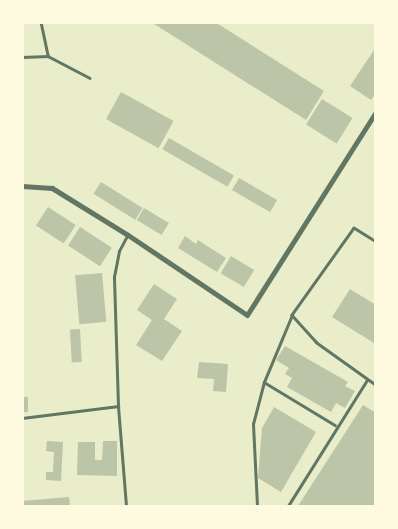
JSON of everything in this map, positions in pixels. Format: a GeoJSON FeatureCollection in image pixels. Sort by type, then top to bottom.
{"type":"FeatureCollection","features":[{"type":"Feature","properties":{"kind":"street"},"geometry":{"type":"LineString","coordinates":[[22,186],[52,188],[128,235],[246,315],[376,112]]}},
{"type":"Feature","properties":{"kind":"lane"},"geometry":{"type":"LineString","coordinates":[[41,22],[48,56]]}},
{"type":"Feature","properties":{"kind":"lane"},"geometry":{"type":"LineString","coordinates":[[22,57],[48,56],[90,78]]}},
{"type":"Feature","properties":{"kind":"lane"},"geometry":{"type":"LineString","coordinates":[[257,506],[253,424],[264,382],[292,315],[354,228],[376,242]]}},
{"type":"Feature","properties":{"kind":"lane"},"geometry":{"type":"LineString","coordinates":[[126,506],[118,406],[114,277],[119,251],[128,235]]}},
{"type":"Feature","properties":{"kind":"lane"},"geometry":{"type":"LineString","coordinates":[[292,315],[316,342],[376,385]]}},
{"type":"Feature","properties":{"kind":"lane"},"geometry":{"type":"LineString","coordinates":[[288,506],[336,425],[367,380]]}},
{"type":"Feature","properties":{"kind":"lane"},"geometry":{"type":"LineString","coordinates":[[264,382],[336,425]]}},
{"type":"Feature","properties":{"kind":"lane"},"geometry":{"type":"LineString","coordinates":[[22,418],[118,406]]}},
{"type":"Feature","properties":{"kind":"building"},"geometry":{"type":"Polygon","coordinates":[[[151,22],[215,22],[324,91],[306,120],[151,22]]]}},
{"type":"Feature","properties":{"kind":"building"},"geometry":{"type":"Polygon","coordinates":[[[374,50],[376,93],[371,100],[350,86],[374,50]]]}},
{"type":"Feature","properties":{"kind":"building"},"geometry":{"type":"Polygon","coordinates":[[[121,92],[173,121],[158,148],[106,119],[121,92]]]}},
{"type":"Feature","properties":{"kind":"building"},"geometry":{"type":"Polygon","coordinates":[[[322,99],[353,118],[337,144],[306,124],[322,99]]]}},
{"type":"Feature","properties":{"kind":"building"},"geometry":{"type":"Polygon","coordinates":[[[169,138],[234,176],[227,187],[162,149],[169,138]]]}},
{"type":"Feature","properties":{"kind":"building"},"geometry":{"type":"Polygon","coordinates":[[[239,178],[277,200],[270,212],[232,190],[239,178]]]}},
{"type":"Feature","properties":{"kind":"building"},"geometry":{"type":"Polygon","coordinates":[[[101,182],[143,208],[135,220],[94,194],[101,182]]]}},
{"type":"Feature","properties":{"kind":"building"},"geometry":{"type":"Polygon","coordinates":[[[48,207],[76,225],[64,243],[36,225],[48,207]]]}},
{"type":"Feature","properties":{"kind":"building"},"geometry":{"type":"Polygon","coordinates":[[[144,208],[169,223],[162,235],[137,220],[144,208]]]}},
{"type":"Feature","properties":{"kind":"building"},"geometry":{"type":"Polygon","coordinates":[[[80,227],[112,248],[100,266],[68,245],[80,227]]]}},
{"type":"Feature","properties":{"kind":"building"},"geometry":{"type":"Polygon","coordinates":[[[185,236],[196,244],[198,240],[226,258],[217,272],[178,248],[185,236]]]}},
{"type":"Feature","properties":{"kind":"building"},"geometry":{"type":"Polygon","coordinates":[[[231,256],[254,270],[244,287],[221,273],[231,256]]]}},
{"type":"Feature","properties":{"kind":"building"},"geometry":{"type":"Polygon","coordinates":[[[102,273],[106,322],[79,324],[75,275],[102,273]]]}},
{"type":"Feature","properties":{"kind":"building"},"geometry":{"type":"Polygon","coordinates":[[[154,284],[177,299],[164,319],[182,331],[162,361],[136,345],[152,320],[137,310],[154,284]]]}},
{"type":"Feature","properties":{"kind":"building"},"geometry":{"type":"Polygon","coordinates":[[[350,289],[376,305],[374,343],[332,317],[350,289]]]}},
{"type":"Feature","properties":{"kind":"building"},"geometry":{"type":"Polygon","coordinates":[[[80,329],[82,362],[72,362],[70,330],[80,329]]]}},
{"type":"Feature","properties":{"kind":"building"},"geometry":{"type":"Polygon","coordinates":[[[285,346],[348,382],[345,386],[355,391],[345,408],[336,403],[331,412],[287,387],[292,378],[285,374],[289,368],[276,360],[285,346]]]}},
{"type":"Feature","properties":{"kind":"building"},"geometry":{"type":"Polygon","coordinates":[[[199,362],[228,364],[226,392],[213,391],[214,379],[197,378],[199,362]]]}},
{"type":"Feature","properties":{"kind":"building"},"geometry":{"type":"Polygon","coordinates":[[[22,397],[28,397],[28,412],[22,412],[22,397]]]}},
{"type":"Feature","properties":{"kind":"building"},"geometry":{"type":"Polygon","coordinates":[[[363,405],[376,413],[376,506],[298,506],[363,405]]]}},
{"type":"Feature","properties":{"kind":"building"},"geometry":{"type":"Polygon","coordinates":[[[274,407],[316,432],[281,492],[258,478],[262,428],[274,407]]]}},
{"type":"Feature","properties":{"kind":"building"},"geometry":{"type":"Polygon","coordinates":[[[47,441],[63,442],[61,481],[46,480],[46,472],[53,472],[54,452],[46,451],[47,441]]]}},
{"type":"Feature","properties":{"kind":"building"},"geometry":{"type":"Polygon","coordinates":[[[103,441],[117,441],[117,476],[77,475],[78,442],[95,442],[95,460],[102,460],[103,441]]]}},
{"type":"Feature","properties":{"kind":"building"},"geometry":{"type":"Polygon","coordinates":[[[69,497],[70,506],[22,506],[22,501],[69,497]]]}}]}
